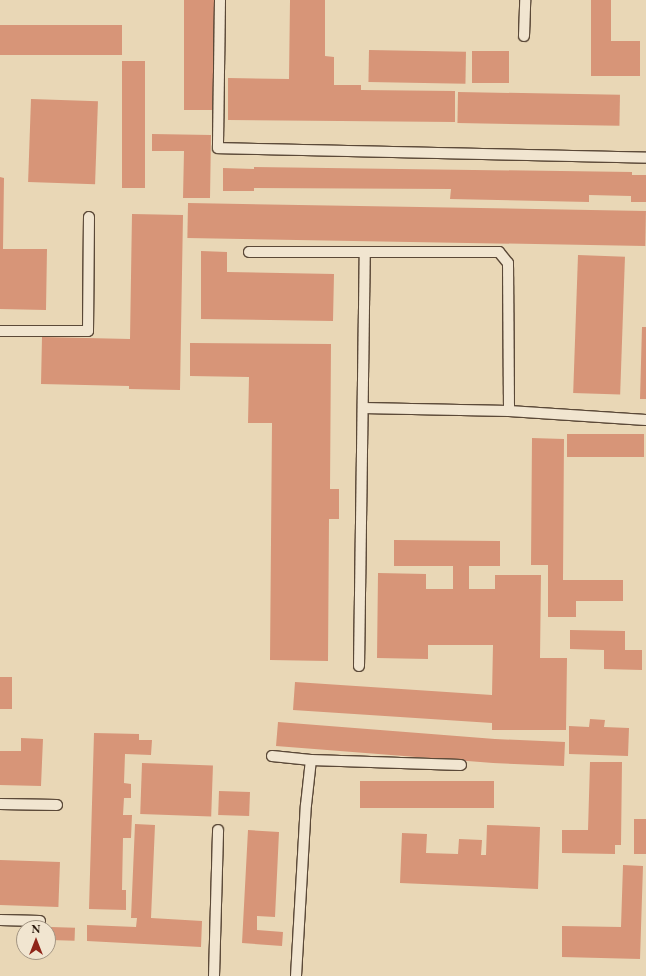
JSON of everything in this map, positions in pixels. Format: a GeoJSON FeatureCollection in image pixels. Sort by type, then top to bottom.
{"type":"FeatureCollection","features":[{"type":"Feature","properties":{"kind":"lane"},"geometry":{"type":"LineString","coordinates":[[220,0],[218,148],[646,158]]}},
{"type":"Feature","properties":{"kind":"lane"},"geometry":{"type":"LineString","coordinates":[[524,36],[525,0]]}},
{"type":"Feature","properties":{"kind":"lane"},"geometry":{"type":"LineString","coordinates":[[0,331],[88,331],[90,217]]}},
{"type":"Feature","properties":{"kind":"lane"},"geometry":{"type":"LineString","coordinates":[[249,252],[499,252],[508,263],[509,411]]}},
{"type":"Feature","properties":{"kind":"lane"},"geometry":{"type":"LineString","coordinates":[[359,666],[365,252]]}},
{"type":"Feature","properties":{"kind":"lane"},"geometry":{"type":"LineString","coordinates":[[363,408],[509,411],[646,420]]}},
{"type":"Feature","properties":{"kind":"lane"},"geometry":{"type":"LineString","coordinates":[[272,756],[311,760],[461,765]]}},
{"type":"Feature","properties":{"kind":"lane"},"geometry":{"type":"LineString","coordinates":[[296,976],[306,805],[311,760]]}},
{"type":"Feature","properties":{"kind":"lane"},"geometry":{"type":"LineString","coordinates":[[0,804],[57,805]]}},
{"type":"Feature","properties":{"kind":"lane"},"geometry":{"type":"LineString","coordinates":[[214,976],[218,830]]}},
{"type":"Feature","properties":{"kind":"lane"},"geometry":{"type":"LineString","coordinates":[[0,920],[16,920]]}},
{"type":"Feature","properties":{"kind":"building"},"geometry":{"type":"Polygon","coordinates":[[[184,0],[214,0],[214,110],[184,110],[184,0]]]}},
{"type":"Feature","properties":{"kind":"building"},"geometry":{"type":"Polygon","coordinates":[[[290,0],[325,0],[325,56],[334,57],[334,85],[361,85],[361,90],[455,91],[455,122],[228,120],[228,78],[289,79],[290,0]]]}},
{"type":"Feature","properties":{"kind":"building"},"geometry":{"type":"Polygon","coordinates":[[[591,0],[611,0],[611,41],[640,41],[640,76],[591,76],[591,0]]]}},
{"type":"Feature","properties":{"kind":"building"},"geometry":{"type":"Polygon","coordinates":[[[0,25],[122,25],[122,55],[0,55],[0,25]]]}},
{"type":"Feature","properties":{"kind":"building"},"geometry":{"type":"Polygon","coordinates":[[[369,50],[466,52],[465,84],[368,82],[369,50]]]}},
{"type":"Feature","properties":{"kind":"building"},"geometry":{"type":"Polygon","coordinates":[[[472,51],[509,51],[509,83],[472,83],[472,51]]]}},
{"type":"Feature","properties":{"kind":"building"},"geometry":{"type":"Polygon","coordinates":[[[122,61],[145,61],[145,188],[122,188],[122,61]]]}},
{"type":"Feature","properties":{"kind":"building"},"geometry":{"type":"Polygon","coordinates":[[[458,92],[620,95],[619,126],[457,123],[458,92]]]}},
{"type":"Feature","properties":{"kind":"building"},"geometry":{"type":"Polygon","coordinates":[[[31,99],[98,101],[95,184],[28,182],[31,99]]]}},
{"type":"Feature","properties":{"kind":"building"},"geometry":{"type":"Polygon","coordinates":[[[152,134],[211,135],[210,198],[183,198],[184,151],[152,151],[152,134]]]}},
{"type":"Feature","properties":{"kind":"building"},"geometry":{"type":"Polygon","coordinates":[[[254,167],[632,172],[632,175],[646,175],[646,202],[631,202],[631,196],[589,195],[589,202],[450,199],[451,189],[254,188],[254,191],[223,191],[223,168],[254,169],[254,167]]]}},
{"type":"Feature","properties":{"kind":"building"},"geometry":{"type":"Polygon","coordinates":[[[0,177],[4,178],[3,249],[47,249],[46,310],[0,309],[0,177]]]}},
{"type":"Feature","properties":{"kind":"building"},"geometry":{"type":"Polygon","coordinates":[[[188,203],[646,211],[645,246],[187,238],[188,203]]]}},
{"type":"Feature","properties":{"kind":"building"},"geometry":{"type":"Polygon","coordinates":[[[132,214],[183,215],[180,390],[129,389],[129,386],[41,384],[42,337],[130,339],[132,214]]]}},
{"type":"Feature","properties":{"kind":"building"},"geometry":{"type":"Polygon","coordinates":[[[201,251],[227,252],[227,272],[334,274],[333,321],[201,319],[201,251]]]}},
{"type":"Feature","properties":{"kind":"building"},"geometry":{"type":"Polygon","coordinates":[[[578,255],[625,257],[620,395],[573,393],[578,255]]]}},
{"type":"Feature","properties":{"kind":"building"},"geometry":{"type":"Polygon","coordinates":[[[642,327],[646,327],[646,399],[640,399],[642,327]]]}},
{"type":"Feature","properties":{"kind":"building"},"geometry":{"type":"Polygon","coordinates":[[[190,343],[331,344],[330,489],[339,489],[339,519],[329,519],[328,661],[270,660],[272,423],[248,423],[249,377],[190,376],[190,343]]]}},
{"type":"Feature","properties":{"kind":"building"},"geometry":{"type":"Polygon","coordinates":[[[567,434],[644,434],[644,457],[567,457],[567,434]]]}},
{"type":"Feature","properties":{"kind":"building"},"geometry":{"type":"Polygon","coordinates":[[[532,438],[564,439],[563,580],[623,580],[623,601],[576,601],[576,617],[548,617],[548,565],[531,565],[532,438]]]}},
{"type":"Feature","properties":{"kind":"building"},"geometry":{"type":"Polygon","coordinates":[[[394,540],[500,541],[500,566],[469,566],[469,589],[495,589],[495,575],[541,575],[540,658],[567,658],[566,730],[492,730],[492,723],[293,710],[295,682],[492,695],[493,645],[428,645],[428,659],[377,658],[378,573],[426,574],[426,589],[453,589],[453,566],[394,566],[394,540]]]}},
{"type":"Feature","properties":{"kind":"building"},"geometry":{"type":"Polygon","coordinates":[[[570,630],[625,631],[625,650],[642,650],[642,670],[604,669],[604,650],[570,649],[570,630]]]}},
{"type":"Feature","properties":{"kind":"building"},"geometry":{"type":"Polygon","coordinates":[[[0,677],[12,677],[12,709],[0,709],[0,677]]]}},
{"type":"Feature","properties":{"kind":"building"},"geometry":{"type":"Polygon","coordinates":[[[590,719],[605,720],[604,727],[629,728],[628,756],[569,754],[569,726],[589,727],[590,719]]]}},
{"type":"Feature","properties":{"kind":"building"},"geometry":{"type":"Polygon","coordinates":[[[278,722],[495,739],[565,742],[564,766],[493,763],[276,746],[278,722]]]}},
{"type":"Feature","properties":{"kind":"building"},"geometry":{"type":"Polygon","coordinates":[[[94,733],[139,734],[139,740],[152,740],[151,755],[125,754],[124,783],[131,784],[131,798],[124,798],[123,815],[132,815],[131,838],[123,838],[122,890],[126,890],[126,910],[89,909],[94,733]]]}},
{"type":"Feature","properties":{"kind":"building"},"geometry":{"type":"Polygon","coordinates":[[[21,738],[43,739],[41,786],[0,785],[0,751],[21,751],[21,738]]]}},
{"type":"Feature","properties":{"kind":"building"},"geometry":{"type":"Polygon","coordinates":[[[590,762],[622,762],[621,845],[615,845],[615,854],[562,853],[562,830],[588,830],[590,762]]]}},
{"type":"Feature","properties":{"kind":"building"},"geometry":{"type":"Polygon","coordinates":[[[142,763],[213,765],[211,816],[140,814],[142,763]]]}},
{"type":"Feature","properties":{"kind":"building"},"geometry":{"type":"Polygon","coordinates":[[[360,781],[494,781],[494,808],[360,808],[360,781]]]}},
{"type":"Feature","properties":{"kind":"building"},"geometry":{"type":"Polygon","coordinates":[[[219,791],[250,792],[249,816],[218,815],[219,791]]]}},
{"type":"Feature","properties":{"kind":"building"},"geometry":{"type":"Polygon","coordinates":[[[634,819],[646,819],[646,854],[634,854],[634,819]]]}},
{"type":"Feature","properties":{"kind":"building"},"geometry":{"type":"Polygon","coordinates":[[[135,824],[155,825],[151,918],[202,921],[201,947],[87,941],[87,925],[136,927],[137,918],[131,918],[135,824]]]}},
{"type":"Feature","properties":{"kind":"building"},"geometry":{"type":"Polygon","coordinates":[[[487,825],[540,827],[538,889],[400,883],[402,833],[427,834],[426,853],[458,854],[459,839],[482,840],[481,855],[486,855],[487,825]]]}},
{"type":"Feature","properties":{"kind":"building"},"geometry":{"type":"Polygon","coordinates":[[[248,830],[279,832],[275,917],[257,916],[257,930],[283,932],[282,946],[242,943],[248,830]]]}},
{"type":"Feature","properties":{"kind":"building"},"geometry":{"type":"Polygon","coordinates":[[[0,860],[60,862],[58,907],[0,905],[0,860]]]}},
{"type":"Feature","properties":{"kind":"building"},"geometry":{"type":"Polygon","coordinates":[[[623,865],[643,866],[640,959],[562,957],[562,926],[621,927],[623,865]]]}},
{"type":"Feature","properties":{"kind":"building"},"geometry":{"type":"Polygon","coordinates":[[[56,927],[75,928],[75,941],[56,940],[56,927]]]}}]}
